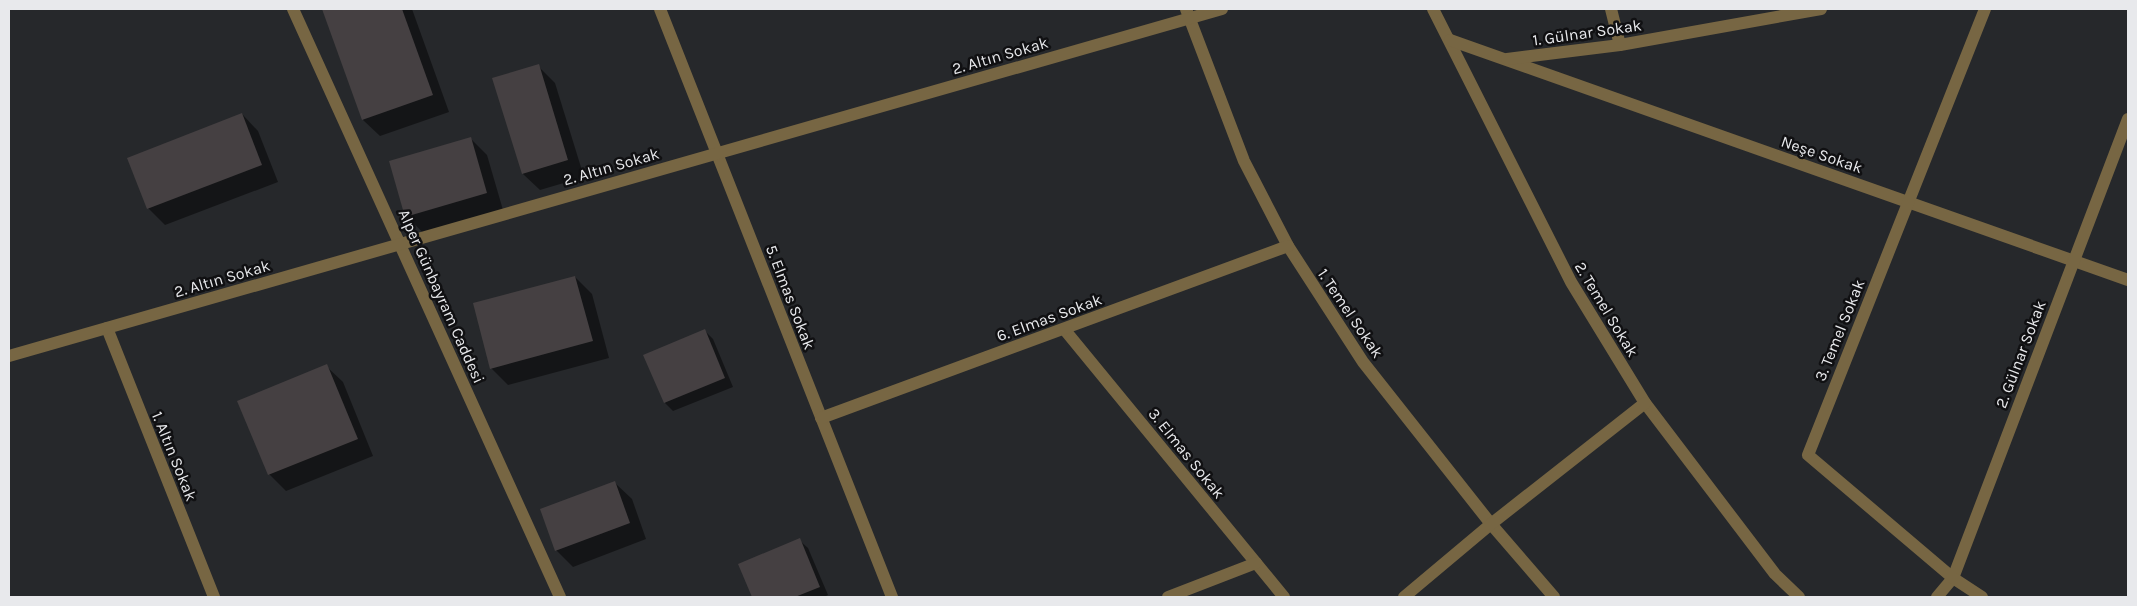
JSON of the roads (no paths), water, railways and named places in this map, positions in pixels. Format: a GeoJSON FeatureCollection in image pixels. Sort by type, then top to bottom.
{"type":"FeatureCollection","features":[{"type":"Feature","properties":{"kind":"street","name":"Alper Günbayram Caddesi"},"geometry":{"type":"LineString","coordinates":[[293,9],[560,597]]}},
{"type":"Feature","properties":{"kind":"street","name":"5. Elmas Sokak"},"geometry":{"type":"LineString","coordinates":[[660,9],[892,597]]}},
{"type":"Feature","properties":{"kind":"street","name":"2. Altın Sokak"},"geometry":{"type":"LineString","coordinates":[[9,356],[717,153],[1187,14],[1222,9]]}},
{"type":"Feature","properties":{"kind":"street","name":"2. Temel Sokak"},"geometry":{"type":"LineString","coordinates":[[1433,9],[1571,282],[1645,403],[1775,574],[1799,597]]}},
{"type":"Feature","properties":{"kind":"street"},"geometry":{"type":"LineString","coordinates":[[1611,9],[1620,45]]}},
{"type":"Feature","properties":{"kind":"street","name":"1. Gülnar Sokak"},"geometry":{"type":"LineString","coordinates":[[1504,60],[1620,45],[1798,11],[1821,9]]}},
{"type":"Feature","properties":{"kind":"street","name":"3. Temel Sokak"},"geometry":{"type":"LineString","coordinates":[[1982,597],[1953,578],[1808,455],[1985,9]]}},
{"type":"Feature","properties":{"kind":"street","name":"1. Temel Sokak"},"geometry":{"type":"LineString","coordinates":[[1187,14],[1244,161],[1288,246],[1363,362],[1491,524],[1554,597]]}},
{"type":"Feature","properties":{"kind":"street","name":"Neşe Sokak"},"geometry":{"type":"LineString","coordinates":[[1450,40],[2128,280]]}},
{"type":"Feature","properties":{"kind":"street","name":"2. Gülnar Sokak"},"geometry":{"type":"LineString","coordinates":[[1937,597],[1953,578],[2128,119]]}},
{"type":"Feature","properties":{"kind":"street","name":"6. Elmas Sokak"},"geometry":{"type":"LineString","coordinates":[[821,418],[1288,246]]}},
{"type":"Feature","properties":{"kind":"street","name":"1. Altın Sokak"},"geometry":{"type":"LineString","coordinates":[[107,328],[214,597]]}},
{"type":"Feature","properties":{"kind":"street","name":"3. Elmas Sokak"},"geometry":{"type":"LineString","coordinates":[[1064,328],[1284,597]]}},
{"type":"Feature","properties":{"kind":"street"},"geometry":{"type":"LineString","coordinates":[[1404,597],[1491,524],[1645,403]]}},
{"type":"Feature","properties":{"kind":"street"},"geometry":{"type":"LineString","coordinates":[[1168,597],[1256,563]]}}]}
